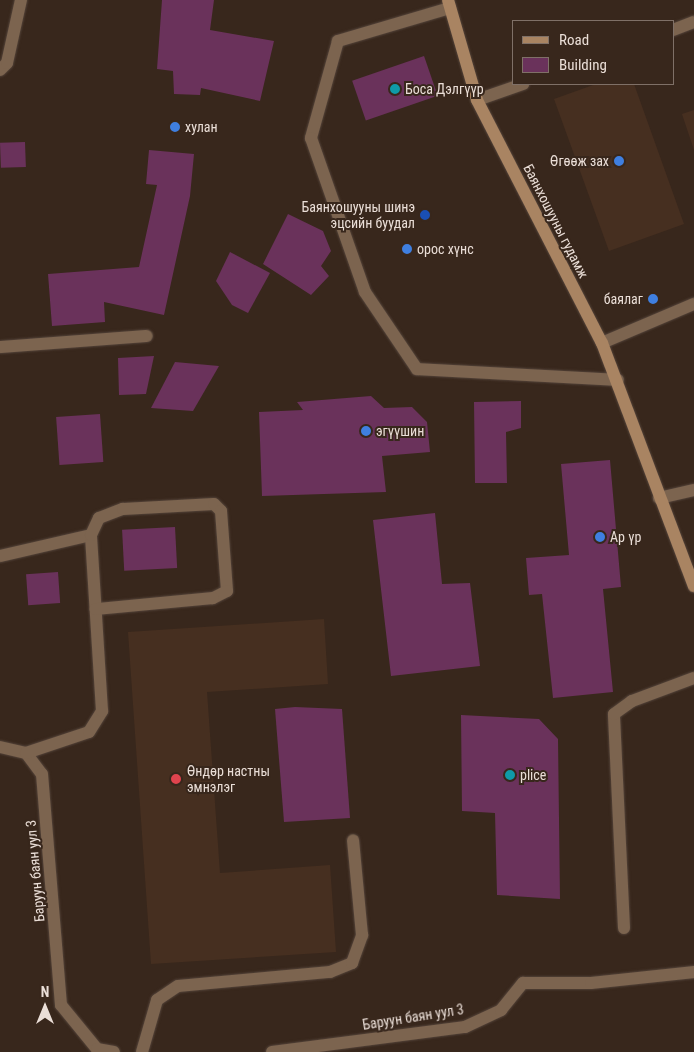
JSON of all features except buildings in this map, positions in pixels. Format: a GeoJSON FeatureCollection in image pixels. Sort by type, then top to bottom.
{"type":"FeatureCollection","features":[{"type":"Feature","properties":{"kind":"street"},"geometry":{"type":"LineString","coordinates":[[0,70],[7,63],[21,0]]}},
{"type":"Feature","properties":{"kind":"street"},"geometry":{"type":"LineString","coordinates":[[449,4],[338,41],[311,138],[365,292],[417,370],[618,380]]}},
{"type":"Feature","properties":{"kind":"street","name":"Баянхошууны гудамж"},"geometry":{"type":"LineString","coordinates":[[449,4],[477,100],[602,343],[618,380],[659,498],[694,586]]}},
{"type":"Feature","properties":{"kind":"street"},"geometry":{"type":"LineString","coordinates":[[674,30],[694,22]]}},
{"type":"Feature","properties":{"kind":"street"},"geometry":{"type":"LineString","coordinates":[[477,100],[520,85]]}},
{"type":"Feature","properties":{"kind":"street"},"geometry":{"type":"LineString","coordinates":[[602,343],[694,304]]}},
{"type":"Feature","properties":{"kind":"street"},"geometry":{"type":"LineString","coordinates":[[0,347],[147,336]]}},
{"type":"Feature","properties":{"kind":"street"},"geometry":{"type":"LineString","coordinates":[[659,498],[694,490]]}},
{"type":"Feature","properties":{"kind":"street"},"geometry":{"type":"LineString","coordinates":[[0,747],[26,753],[89,732],[102,711],[91,535],[99,518],[123,509],[214,504],[221,511],[227,591],[213,598],[96,609]]}},
{"type":"Feature","properties":{"kind":"street"},"geometry":{"type":"LineString","coordinates":[[0,556],[91,535]]}},
{"type":"Feature","properties":{"kind":"street"},"geometry":{"type":"LineString","coordinates":[[624,928],[614,714],[632,700],[694,678]]}},
{"type":"Feature","properties":{"kind":"street","name":"Баруун баян уул 3"},"geometry":{"type":"LineString","coordinates":[[26,753],[42,774],[61,1005],[97,1049],[114,1052]]}},
{"type":"Feature","properties":{"kind":"street"},"geometry":{"type":"LineString","coordinates":[[142,1052],[157,1000],[178,986],[330,972],[352,963],[362,935],[353,840]]}},
{"type":"Feature","properties":{"kind":"street","name":"Баруун баян уул 3"},"geometry":{"type":"LineString","coordinates":[[272,1052],[465,1027],[501,1010],[523,983],[591,983],[694,972]]}},
{"type":"Feature","properties":{"kind":"shaded area","name":"Өгөөж зах"},"geometry":{"type":"Polygon","coordinates":[[[593,85],[634,85],[684,224],[609,251],[554,99],[593,85]]]}},
{"type":"Feature","properties":{"kind":"shaded area"},"geometry":{"type":"Polygon","coordinates":[[[694,110],[694,150],[682,114],[694,110]]]}},
{"type":"Feature","properties":{"kind":"shaded area","name":"Өндөр настны эмнэлэг"},"geometry":{"type":"Polygon","coordinates":[[[324,619],[328,684],[207,692],[220,873],[330,865],[336,952],[151,964],[128,632],[324,619]]]}},
{"type":"Feature","properties":{"kind":"place","name":"Боса Дэлгүүр"},"geometry":{"type":"Point","coordinates":[395,89]}},
{"type":"Feature","properties":{"kind":"place","name":"хулан"},"geometry":{"type":"Point","coordinates":[175,127]}},
{"type":"Feature","properties":{"kind":"place","name":"Өгөөж зах"},"geometry":{"type":"Point","coordinates":[619,161]}},
{"type":"Feature","properties":{"kind":"place","name":"Баянхошууны шинэ эцсийн буудал"},"geometry":{"type":"Point","coordinates":[425,215]}},
{"type":"Feature","properties":{"kind":"place","name":"орос хүнс"},"geometry":{"type":"Point","coordinates":[407,249]}},
{"type":"Feature","properties":{"kind":"place","name":"баялаг"},"geometry":{"type":"Point","coordinates":[653,299]}},
{"type":"Feature","properties":{"kind":"place","name":"эгүүшин"},"geometry":{"type":"Point","coordinates":[366,431]}},
{"type":"Feature","properties":{"kind":"place","name":"Ар үр"},"geometry":{"type":"Point","coordinates":[600,537]}},
{"type":"Feature","properties":{"kind":"place","name":"plice"},"geometry":{"type":"Point","coordinates":[510,775]}},
{"type":"Feature","properties":{"kind":"place","name":"Өндөр настны эмнэлэг"},"geometry":{"type":"Point","coordinates":[176,779]}}]}
